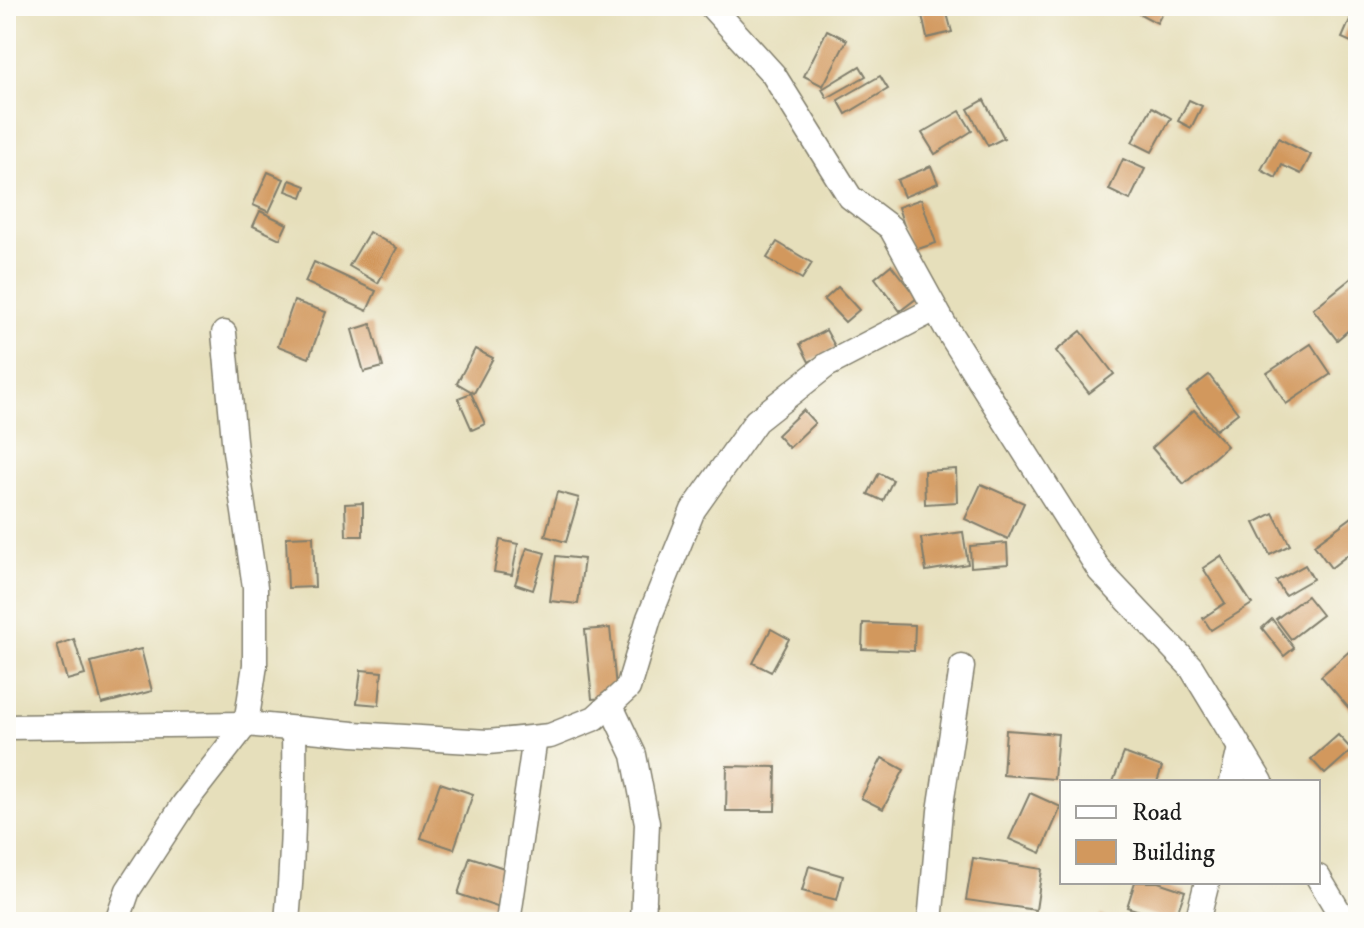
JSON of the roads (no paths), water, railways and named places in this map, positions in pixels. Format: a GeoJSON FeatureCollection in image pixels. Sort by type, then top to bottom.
{"type":"FeatureCollection","features":[{"type":"Feature","properties":{"kind":"street"},"geometry":{"type":"LineString","coordinates":[[711,6],[773,74],[850,197],[891,228],[935,309],[1100,571],[1191,667],[1260,780]]}},
{"type":"Feature","properties":{"kind":"street"},"geometry":{"type":"LineString","coordinates":[[6,727],[246,724],[488,742],[550,736],[595,718],[628,688],[649,618],[693,510],[756,421],[827,365],[935,309]]}},
{"type":"Feature","properties":{"kind":"street"},"geometry":{"type":"LineString","coordinates":[[117,922],[128,890],[184,804],[246,724],[255,665],[255,587],[235,451],[224,333]]}},
{"type":"Feature","properties":{"kind":"street"},"geometry":{"type":"LineString","coordinates":[[930,922],[940,811],[962,667]]}},
{"type":"Feature","properties":{"kind":"street"},"geometry":{"type":"LineString","coordinates":[[610,704],[634,755],[647,823],[643,922]]}},
{"type":"Feature","properties":{"kind":"street"},"geometry":{"type":"LineString","coordinates":[[287,922],[295,805],[294,729]]}},
{"type":"Feature","properties":{"kind":"street"},"geometry":{"type":"LineString","coordinates":[[508,922],[535,738]]}},
{"type":"Feature","properties":{"kind":"street"},"geometry":{"type":"LineString","coordinates":[[1232,780],[1240,748]]}},
{"type":"Feature","properties":{"kind":"street"},"geometry":{"type":"LineString","coordinates":[[1320,880],[1345,922]]}},
{"type":"Feature","properties":{"kind":"street"},"geometry":{"type":"LineString","coordinates":[[1197,922],[1206,884]]}}]}
